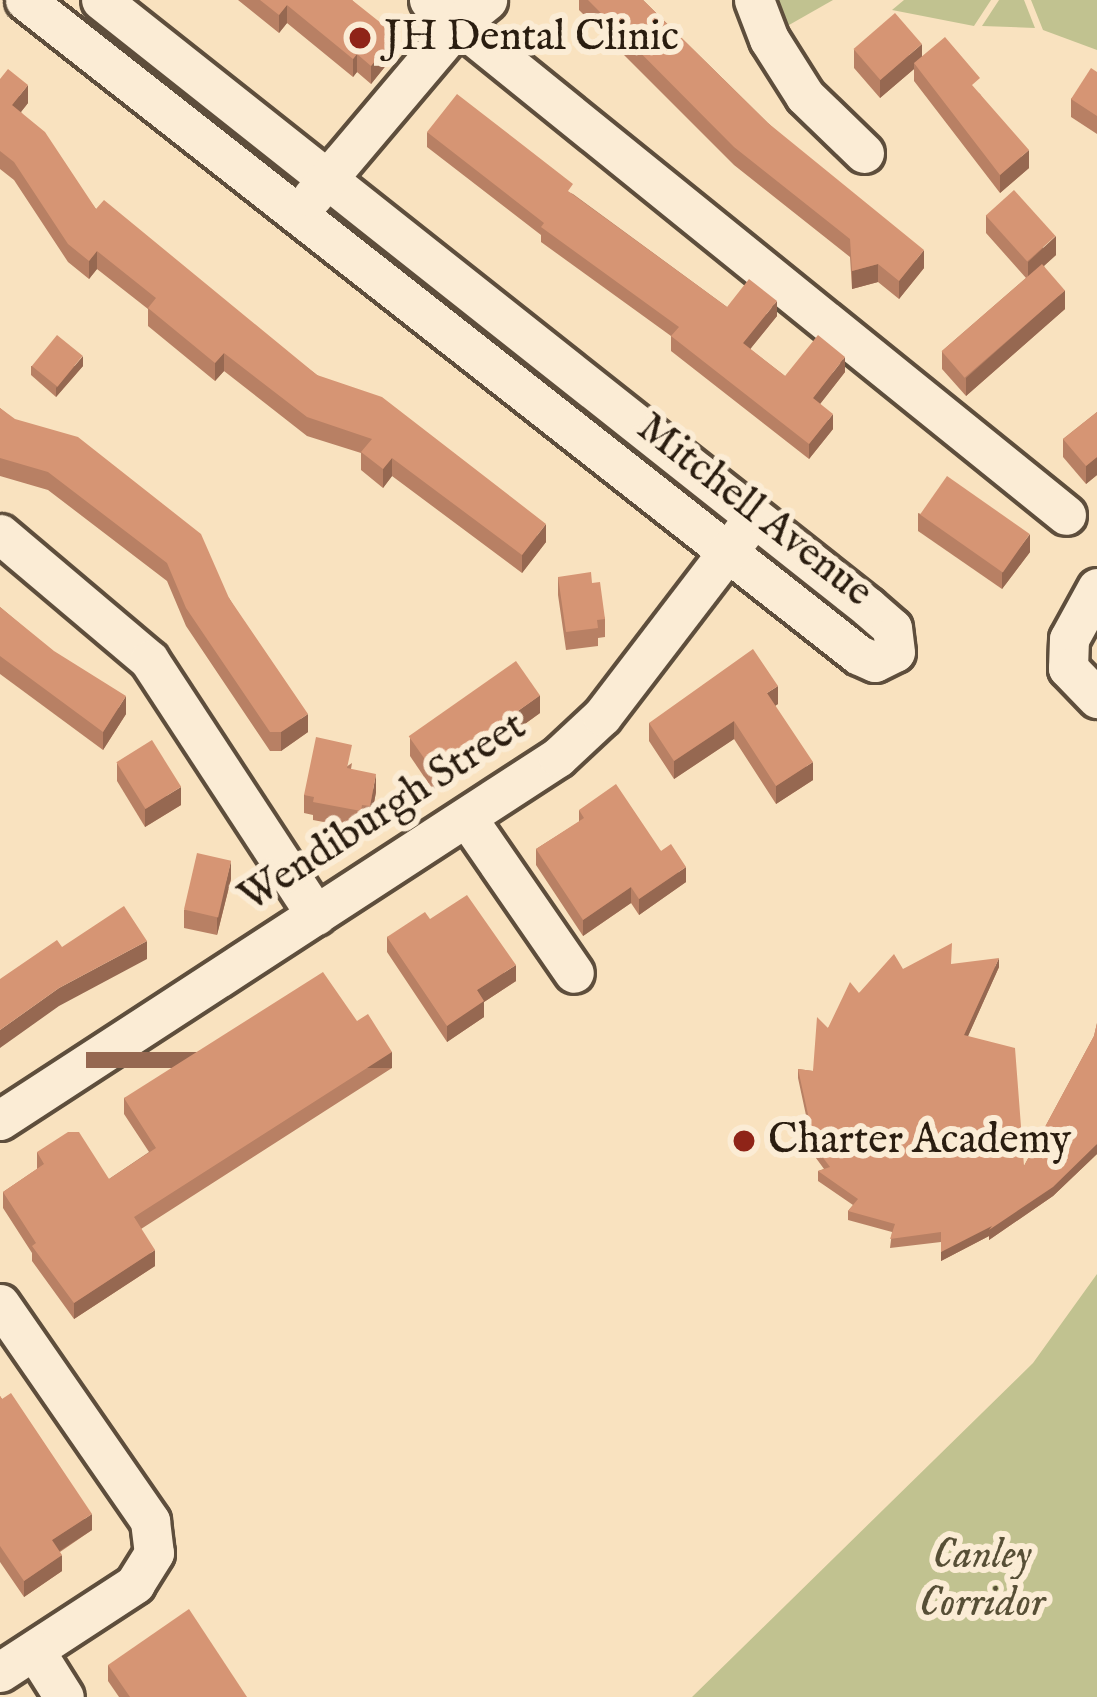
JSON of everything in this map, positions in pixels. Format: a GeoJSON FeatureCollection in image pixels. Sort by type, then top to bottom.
{"type":"FeatureCollection","features":[{"type":"Feature","properties":{"kind":"street","name":"Mitchell Avenue"},"geometry":{"type":"LineString","coordinates":[[26,0],[868,661],[883,661],[895,652],[892,628],[101,0]]}},
{"type":"Feature","properties":{"kind":"street"},"geometry":{"type":"LineString","coordinates":[[754,0],[769,39],[805,96],[864,153]]}},
{"type":"Feature","properties":{"kind":"street"},"geometry":{"type":"LineString","coordinates":[[298,214],[459,7],[1066,514]]}},
{"type":"Feature","properties":{"kind":"street","name":"Wendiburgh Street"},"geometry":{"type":"LineString","coordinates":[[0,1120],[558,758],[602,716],[731,554],[752,515]]}},
{"type":"Feature","properties":{"kind":"street"},"geometry":{"type":"LineString","coordinates":[[0,535],[149,660],[316,915]]}},
{"type":"Feature","properties":{"kind":"street"},"geometry":{"type":"LineString","coordinates":[[1097,588],[1070,639],[1068,668],[1097,698]]}},
{"type":"Feature","properties":{"kind":"street"},"geometry":{"type":"LineString","coordinates":[[467,818],[574,973]]}},
{"type":"Feature","properties":{"kind":"street"},"geometry":{"type":"LineString","coordinates":[[0,1304],[150,1521],[154,1553],[135,1584],[0,1672]]}},
{"type":"Feature","properties":{"kind":"street"},"geometry":{"type":"LineString","coordinates":[[35,1651],[64,1697]]}},
{"type":"Feature","properties":{"kind":"green space"},"geometry":{"type":"Polygon","coordinates":[[[770,0],[833,0],[782,29],[770,0]]]}},
{"type":"Feature","properties":{"kind":"green space"},"geometry":{"type":"Polygon","coordinates":[[[904,0],[991,0],[974,26],[892,10],[904,0]]]}},
{"type":"Feature","properties":{"kind":"green space"},"geometry":{"type":"Polygon","coordinates":[[[999,0],[1024,0],[1035,28],[982,26],[999,0]]]}},
{"type":"Feature","properties":{"kind":"green space"},"geometry":{"type":"Polygon","coordinates":[[[1031,0],[1097,0],[1097,50],[1043,30],[1031,0]]]}},
{"type":"Feature","properties":{"kind":"green space","name":"Canley Corridor"},"geometry":{"type":"Polygon","coordinates":[[[1097,1274],[1097,1697],[692,1697],[1033,1363],[1097,1274]]]}},
{"type":"Feature","properties":{"kind":"building"},"geometry":{"type":"Polygon","coordinates":[[[260,0],[352,0],[396,35],[371,66],[357,54],[353,59],[287,5],[279,15],[260,0]]]}},
{"type":"Feature","properties":{"kind":"building"},"geometry":{"type":"Polygon","coordinates":[[[588,0],[643,0],[768,123],[924,250],[899,281],[878,264],[852,271],[850,239],[734,147],[588,0]]]}},
{"type":"Feature","properties":{"kind":"building"},"geometry":{"type":"Polygon","coordinates":[[[895,13],[922,44],[880,80],[853,49],[895,13]]]}},
{"type":"Feature","properties":{"kind":"building"},"geometry":{"type":"Polygon","coordinates":[[[945,37],[980,78],[972,85],[1029,150],[1000,175],[914,63],[945,37]]]}},
{"type":"Feature","properties":{"kind":"building"},"geometry":{"type":"Polygon","coordinates":[[[1091,68],[1097,72],[1097,116],[1071,99],[1091,68]]]}},
{"type":"Feature","properties":{"kind":"building"},"geometry":{"type":"Polygon","coordinates":[[[8,69],[28,85],[12,105],[45,132],[96,209],[104,200],[317,375],[382,397],[546,524],[522,555],[392,458],[383,469],[361,452],[372,439],[307,417],[224,353],[215,363],[148,308],[156,298],[97,251],[89,261],[68,244],[14,162],[0,151],[0,79],[8,69]]]}},
{"type":"Feature","properties":{"kind":"building"},"geometry":{"type":"Polygon","coordinates":[[[457,94],[573,184],[568,191],[727,307],[749,279],[777,301],[743,343],[785,376],[818,335],[845,357],[813,398],[833,414],[809,444],[671,336],[679,327],[541,227],[544,223],[427,132],[457,94]]]}},
{"type":"Feature","properties":{"kind":"building"},"geometry":{"type":"Polygon","coordinates":[[[1014,190],[1055,236],[1027,262],[986,215],[1014,190]]]}},
{"type":"Feature","properties":{"kind":"building"},"geometry":{"type":"Polygon","coordinates":[[[1042,264],[1065,290],[965,378],[942,351],[1042,264]]]}},
{"type":"Feature","properties":{"kind":"building"},"geometry":{"type":"Polygon","coordinates":[[[57,335],[83,356],[57,387],[32,366],[57,335]]]}},
{"type":"Feature","properties":{"kind":"building"},"geometry":{"type":"Polygon","coordinates":[[[0,408],[15,419],[78,437],[201,534],[229,598],[308,714],[281,732],[270,732],[186,608],[167,563],[48,472],[0,458],[0,408]]]}},
{"type":"Feature","properties":{"kind":"building"},"geometry":{"type":"Polygon","coordinates":[[[1097,412],[1097,457],[1086,466],[1063,439],[1097,412]]]}},
{"type":"Feature","properties":{"kind":"building"},"geometry":{"type":"Polygon","coordinates":[[[947,476],[1030,534],[1003,572],[920,515],[947,476]]]}},
{"type":"Feature","properties":{"kind":"building"},"geometry":{"type":"Polygon","coordinates":[[[591,572],[592,583],[600,582],[605,619],[597,620],[598,628],[566,632],[558,577],[591,572]]]}},
{"type":"Feature","properties":{"kind":"building"},"geometry":{"type":"Polygon","coordinates":[[[0,607],[54,651],[126,696],[103,732],[0,656],[0,607]]]}},
{"type":"Feature","properties":{"kind":"building"},"geometry":{"type":"Polygon","coordinates":[[[753,649],[778,686],[767,693],[813,762],[776,786],[734,721],[674,761],[649,723],[753,649]]]}},
{"type":"Feature","properties":{"kind":"building"},"geometry":{"type":"Polygon","coordinates":[[[516,661],[540,695],[433,771],[409,736],[516,661]]]}},
{"type":"Feature","properties":{"kind":"building"},"geometry":{"type":"Polygon","coordinates":[[[316,737],[352,745],[347,768],[376,774],[370,806],[362,805],[361,811],[313,802],[314,797],[304,795],[316,737]]]}},
{"type":"Feature","properties":{"kind":"building"},"geometry":{"type":"Polygon","coordinates":[[[152,740],[181,787],[146,809],[116,762],[152,740]]]}},
{"type":"Feature","properties":{"kind":"building"},"geometry":{"type":"Polygon","coordinates":[[[616,784],[661,851],[671,844],[686,867],[639,899],[631,887],[583,920],[536,849],[584,818],[579,810],[616,784]]]}},
{"type":"Feature","properties":{"kind":"building"},"geometry":{"type":"Polygon","coordinates":[[[197,853],[231,861],[218,917],[184,910],[197,853]]]}},
{"type":"Feature","properties":{"kind":"building"},"geometry":{"type":"Polygon","coordinates":[[[467,895],[516,965],[477,990],[484,1001],[447,1026],[387,937],[425,912],[430,919],[467,895]]]}},
{"type":"Feature","properties":{"kind":"building"},"geometry":{"type":"Polygon","coordinates":[[[124,906],[147,941],[59,988],[0,1030],[0,979],[57,940],[62,947],[124,906]]]}},
{"type":"Feature","properties":{"kind":"building"},"geometry":{"type":"Polygon","coordinates":[[[952,943],[951,964],[999,958],[964,1035],[1015,1048],[1024,1166],[1097,1023],[1097,1144],[1053,1187],[989,1230],[992,1226],[941,1252],[941,1232],[890,1239],[895,1224],[848,1211],[858,1199],[818,1171],[830,1167],[797,1123],[809,1119],[798,1069],[813,1071],[817,1017],[828,1028],[850,982],[859,993],[894,954],[903,969],[952,943]]]}},
{"type":"Feature","properties":{"kind":"building"},"geometry":{"type":"Polygon","coordinates":[[[323,972],[357,1021],[368,1014],[392,1052],[134,1217],[155,1250],[74,1303],[32,1246],[36,1243],[3,1192],[44,1164],[37,1152],[68,1132],[79,1132],[109,1179],[156,1148],[124,1098],[323,972]]]}},
{"type":"Feature","properties":{"kind":"building"},"geometry":{"type":"Polygon","coordinates":[[[11,1393],[92,1514],[52,1540],[62,1555],[24,1581],[0,1546],[0,1396],[11,1393]]]}},
{"type":"Feature","properties":{"kind":"building"},"geometry":{"type":"Polygon","coordinates":[[[189,1609],[247,1697],[130,1697],[108,1665],[189,1609]]]}},
{"type":"Feature","properties":{"kind":"place","name":"JH Dental Clinic"},"geometry":{"type":"Point","coordinates":[360,38]}},
{"type":"Feature","properties":{"kind":"place","name":"Charter Academy"},"geometry":{"type":"Point","coordinates":[744,1141]}}]}
